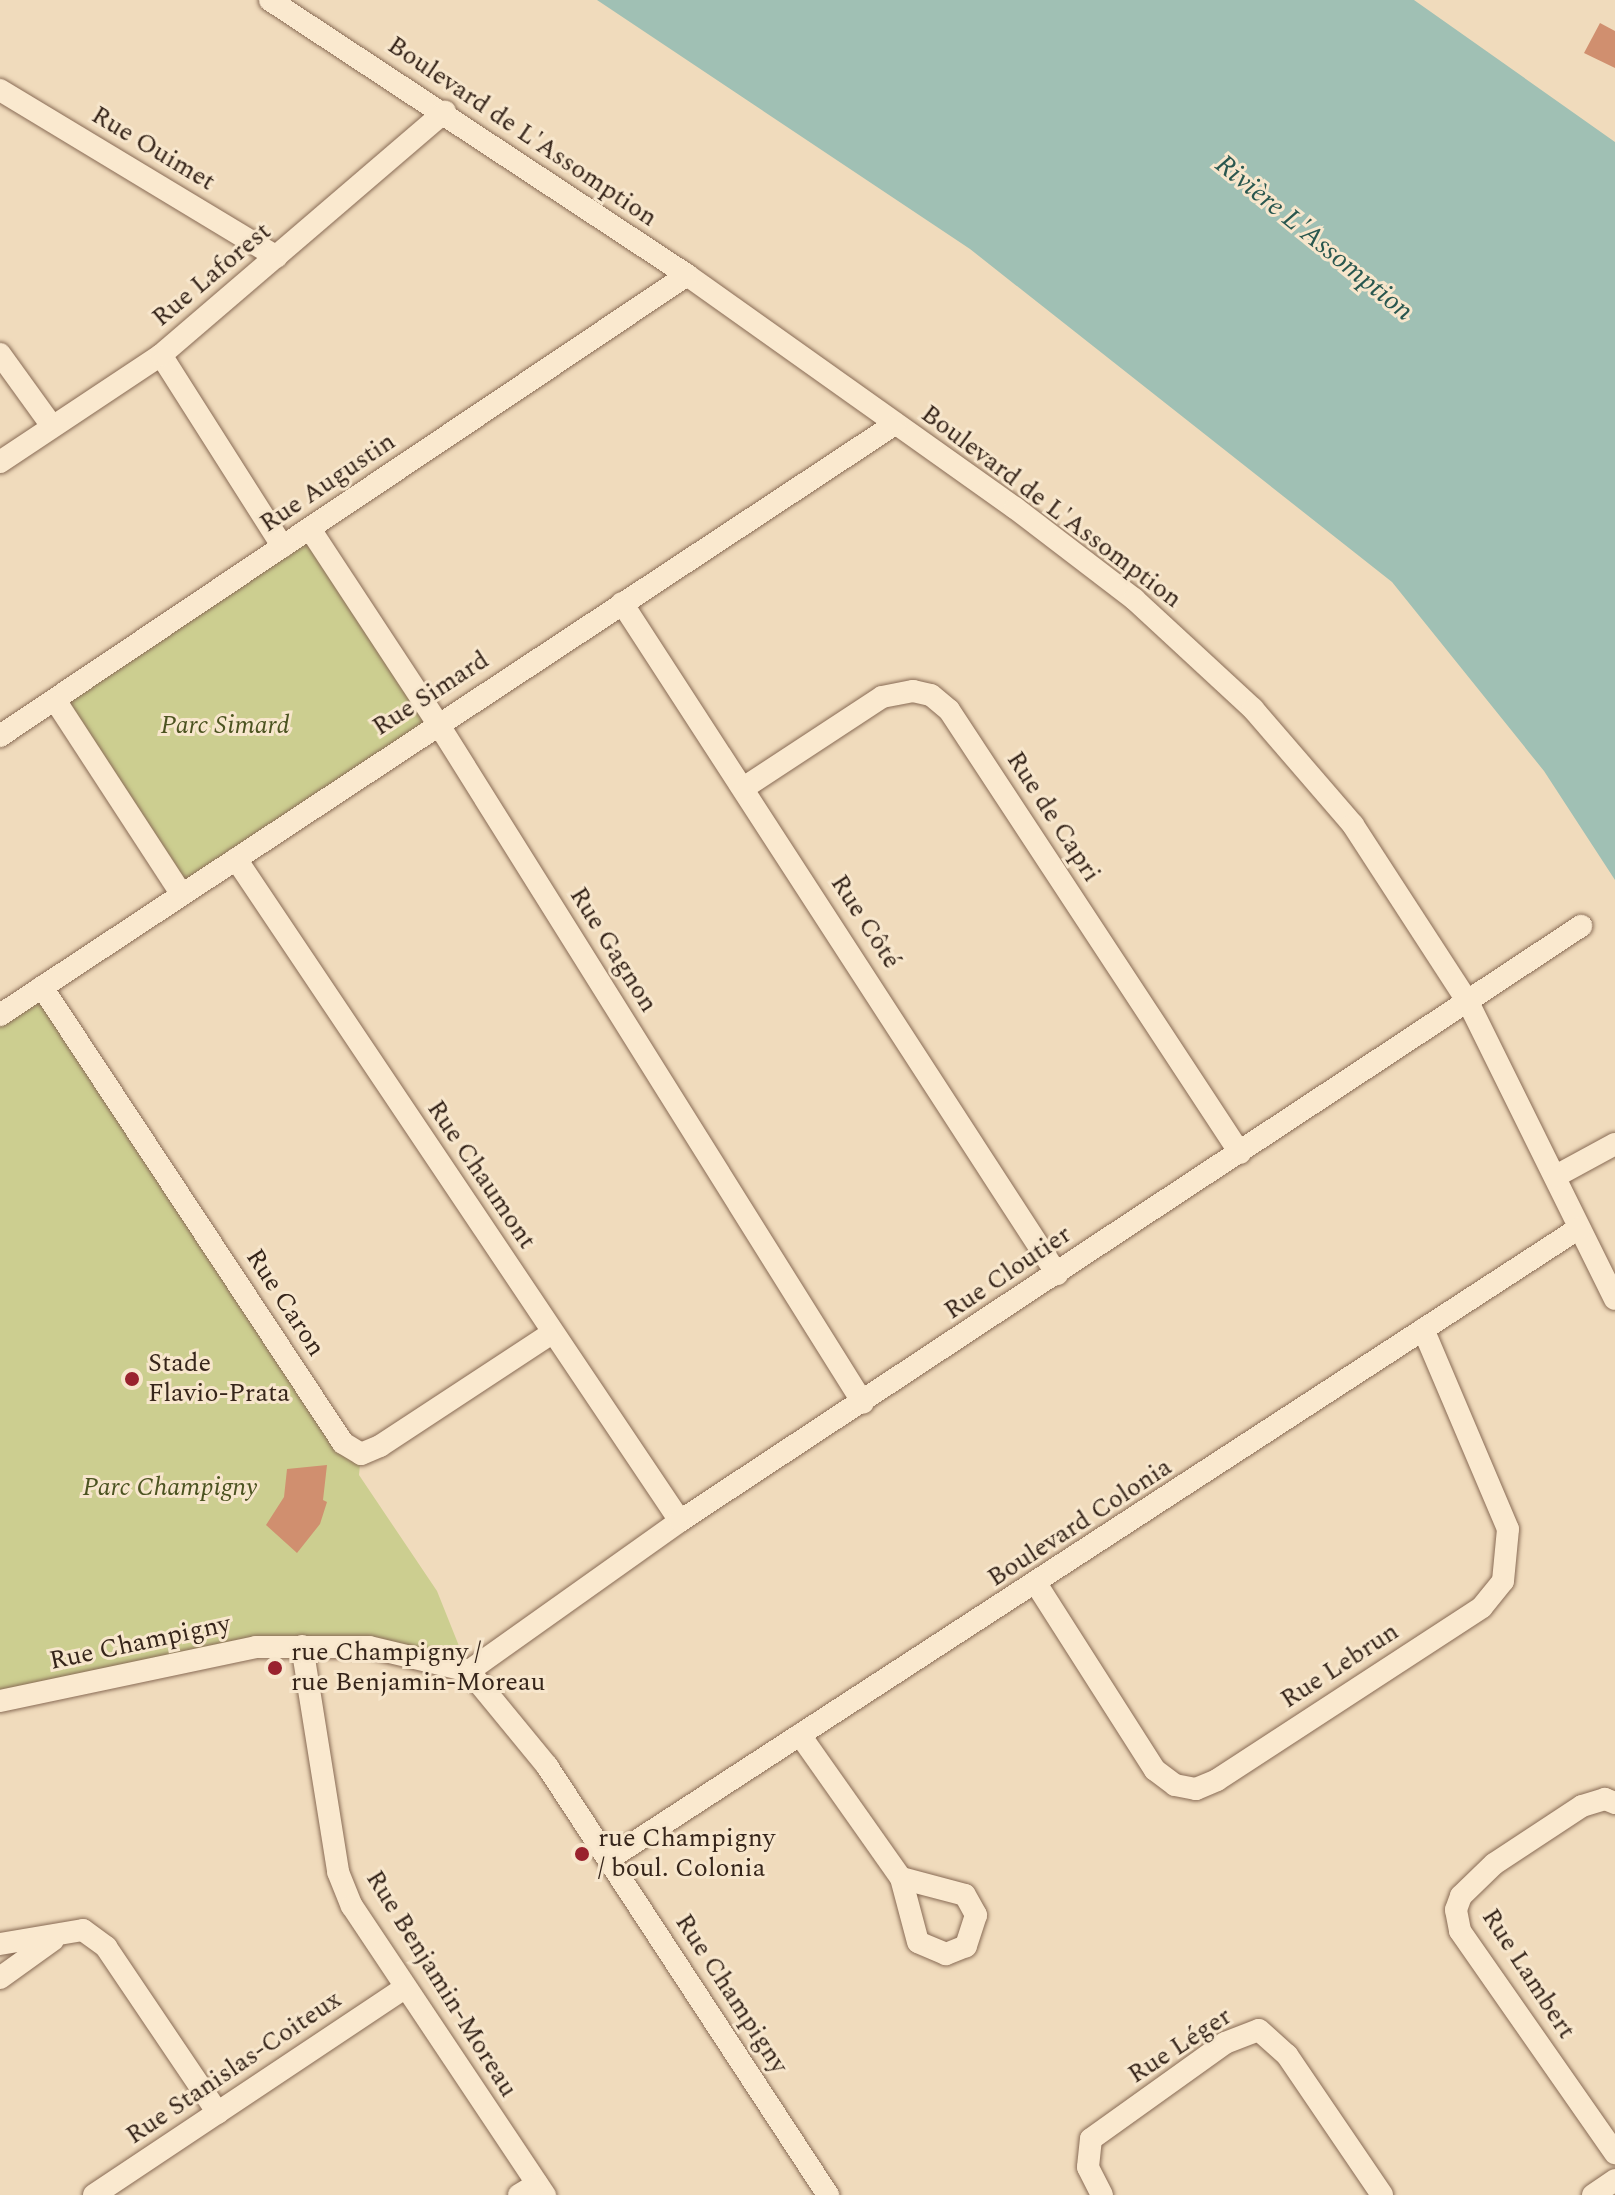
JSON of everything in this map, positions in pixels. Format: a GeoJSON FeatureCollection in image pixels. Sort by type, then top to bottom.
{"type":"FeatureCollection","features":[{"type":"Feature","properties":{"kind":"street","name":"Boulevard de L'Assomption"},"geometry":{"type":"LineString","coordinates":[[270,0],[445,112],[687,275],[895,424],[1134,599],[1253,709],[1353,825],[1468,1002],[1615,1299]]}},
{"type":"Feature","properties":{"kind":"street","name":"Rue Ouimet"},"geometry":{"type":"LineString","coordinates":[[0,90],[277,257]]}},
{"type":"Feature","properties":{"kind":"street","name":"Rue Laforest"},"geometry":{"type":"LineString","coordinates":[[0,462],[161,355],[445,112]]}},
{"type":"Feature","properties":{"kind":"street","name":"Rue Augustin"},"geometry":{"type":"LineString","coordinates":[[0,736],[687,275]]}},
{"type":"Feature","properties":{"kind":"street"},"geometry":{"type":"LineString","coordinates":[[0,354],[52,426]]}},
{"type":"Feature","properties":{"kind":"street"},"geometry":{"type":"LineString","coordinates":[[161,355],[283,547]]}},
{"type":"Feature","properties":{"kind":"street","name":"Rue Simard"},"geometry":{"type":"LineString","coordinates":[[0,1015],[437,722],[895,424]]}},
{"type":"Feature","properties":{"kind":"street","name":"Rue Gagnon"},"geometry":{"type":"LineString","coordinates":[[310,529],[437,722],[863,1403]]}},
{"type":"Feature","properties":{"kind":"street","name":"Rue Côté"},"geometry":{"type":"LineString","coordinates":[[622,603],[745,787],[1057,1274]]}},
{"type":"Feature","properties":{"kind":"street","name":"Rue de Capri"},"geometry":{"type":"LineString","coordinates":[[745,787],[882,697],[913,691],[931,695],[949,710],[1240,1153]]}},
{"type":"Feature","properties":{"kind":"street"},"geometry":{"type":"LineString","coordinates":[[55,700],[181,893]]}},
{"type":"Feature","properties":{"kind":"street","name":"Rue Chaumont"},"geometry":{"type":"LineString","coordinates":[[236,859],[680,1521]]}},
{"type":"Feature","properties":{"kind":"street","name":"Rue Cloutier"},"geometry":{"type":"LineString","coordinates":[[469,1671],[680,1521],[1581,926]]}},
{"type":"Feature","properties":{"kind":"street","name":"Rue Caron"},"geometry":{"type":"LineString","coordinates":[[42,987],[343,1443],[361,1454],[380,1446],[552,1333]]}},
{"type":"Feature","properties":{"kind":"street"},"geometry":{"type":"LineString","coordinates":[[1556,1176],[1615,1144]]}},
{"type":"Feature","properties":{"kind":"street","name":"Boulevard Colonia"},"geometry":{"type":"LineString","coordinates":[[609,1859],[1037,1585],[1579,1228]]}},
{"type":"Feature","properties":{"kind":"street","name":"Rue Lebrun"},"geometry":{"type":"LineString","coordinates":[[1037,1585],[1155,1770],[1175,1785],[1196,1789],[1217,1780],[1482,1607],[1503,1581],[1508,1529],[1423,1329]]}},
{"type":"Feature","properties":{"kind":"street","name":"Rue Benjamin-Moreau"},"geometry":{"type":"LineString","coordinates":[[302,1646],[338,1872],[352,1906],[534,2191]]}},
{"type":"Feature","properties":{"kind":"street","name":"Rue Champigny"},"geometry":{"type":"LineString","coordinates":[[0,1701],[256,1647],[369,1647],[469,1671],[547,1766],[828,2195]]}},
{"type":"Feature","properties":{"kind":"street"},"geometry":{"type":"LineString","coordinates":[[800,1735],[901,1878]]}},
{"type":"Feature","properties":{"kind":"street","name":"Rue Lambert"},"geometry":{"type":"LineString","coordinates":[[1615,1803],[1605,1799],[1582,1806],[1494,1864],[1461,1896],[1456,1910],[1460,1931],[1615,2153]]}},
{"type":"Feature","properties":{"kind":"street"},"geometry":{"type":"LineString","coordinates":[[0,1944],[57,1937],[83,1930],[106,1947],[218,2113]]}},
{"type":"Feature","properties":{"kind":"street"},"geometry":{"type":"LineString","coordinates":[[0,1978],[57,1937]]}},
{"type":"Feature","properties":{"kind":"street","name":"Rue Stanislas-Coiteux"},"geometry":{"type":"LineString","coordinates":[[94,2195],[404,1988]]}},
{"type":"Feature","properties":{"kind":"street","name":"Rue Léger"},"geometry":{"type":"LineString","coordinates":[[1102,2195],[1088,2167],[1091,2139],[1225,2043],[1259,2030],[1287,2055],[1382,2195]]}},
{"type":"Feature","properties":{"kind":"street"},"geometry":{"type":"LineString","coordinates":[[1593,2195],[1615,2180]]}},
{"type":"Feature","properties":{"kind":"green space","name":"Parc Simard"},"geometry":{"type":"Polygon","coordinates":[[[310,529],[436,723],[178,890],[53,696],[310,529]]]}},
{"type":"Feature","properties":{"kind":"green space","name":"Parc Champigny"},"geometry":{"type":"Polygon","coordinates":[[[42,987],[361,1454],[359,1475],[437,1591],[469,1671],[302,1646],[0,1704],[0,1015],[42,987]]]}},
{"type":"Feature","properties":{"kind":"water","name":"Rivière L'Assomption"},"geometry":{"type":"Polygon","coordinates":[[[597,0],[1414,0],[1615,142],[1615,880],[1544,771],[1392,582],[970,249],[597,0]]]}},
{"type":"Feature","properties":{"kind":"building"},"geometry":{"type":"Polygon","coordinates":[[[1600,23],[1615,31],[1615,68],[1584,53],[1600,23]]]}},
{"type":"Feature","properties":{"kind":"building"},"geometry":{"type":"Polygon","coordinates":[[[327,1465],[323,1500],[327,1502],[320,1524],[297,1553],[266,1525],[284,1497],[287,1469],[327,1465]]]}},
{"type":"Feature","properties":{"kind":"place","name":"Stade Flavio-Prata"},"geometry":{"type":"Point","coordinates":[132,1379]}},
{"type":"Feature","properties":{"kind":"place","name":"rue Champigny / rue Benjamin-Moreau"},"geometry":{"type":"Point","coordinates":[275,1668]}},
{"type":"Feature","properties":{"kind":"place","name":"rue Champigny / boul. Colonia"},"geometry":{"type":"Point","coordinates":[582,1854]}}]}
